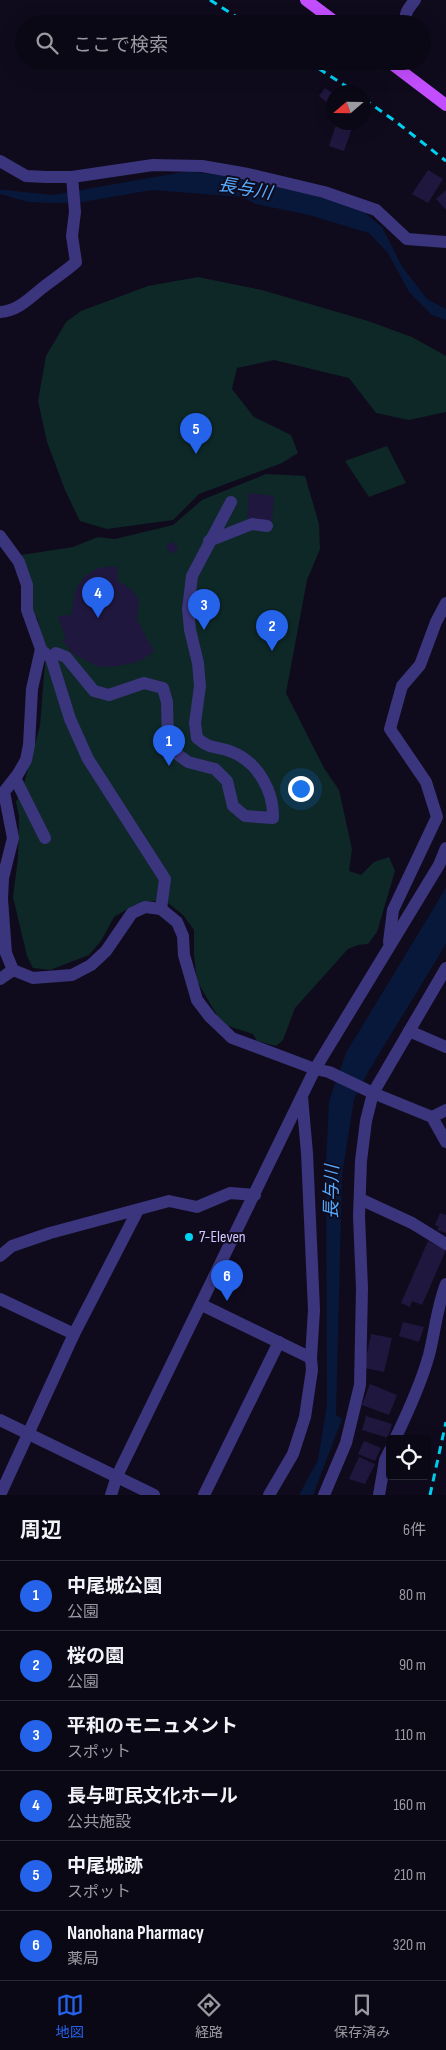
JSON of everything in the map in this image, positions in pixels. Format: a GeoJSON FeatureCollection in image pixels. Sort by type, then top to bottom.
{"type":"FeatureCollection","features":[{"type":"Feature","properties":{"kind":"main road"},"geometry":{"type":"LineString","coordinates":[[306,0],[326,15]]}},
{"type":"Feature","properties":{"kind":"main road"},"geometry":{"type":"LineString","coordinates":[[404,70],[446,105]]}},
{"type":"Feature","properties":{"kind":"street"},"geometry":{"type":"LineString","coordinates":[[405,15],[415,0]]}},
{"type":"Feature","properties":{"kind":"street"},"geometry":{"type":"LineString","coordinates":[[0,161],[26,176],[73,179],[152,165],[202,166],[239,172],[324,192],[376,210],[407,239],[446,242]]}},
{"type":"Feature","properties":{"kind":"street"},"geometry":{"type":"LineString","coordinates":[[0,312],[5,312],[29,301],[42,288],[76,262],[72,236],[74,212],[73,179]]}},
{"type":"Feature","properties":{"kind":"street"},"geometry":{"type":"LineString","coordinates":[[46,654],[56,653],[66,657],[94,691],[109,695],[144,683],[163,688],[168,702],[168,741],[177,754],[188,762],[214,769],[227,781],[233,806],[245,816],[273,818],[273,805],[268,788],[258,773],[232,752],[207,747],[197,738],[195,723],[200,686],[198,663],[190,630],[188,609],[192,576],[231,502]]}},
{"type":"Feature","properties":{"kind":"street"},"geometry":{"type":"LineString","coordinates":[[209,541],[252,524],[267,526]]}},
{"type":"Feature","properties":{"kind":"street"},"geometry":{"type":"LineString","coordinates":[[0,536],[19,562],[27,585],[26,610],[46,654],[70,719],[88,759],[165,879],[161,909]]}},
{"type":"Feature","properties":{"kind":"street"},"geometry":{"type":"LineString","coordinates":[[389,947],[393,910],[437,817],[426,782],[390,729],[402,686],[420,665],[436,622],[446,603]]}},
{"type":"Feature","properties":{"kind":"street"},"geometry":{"type":"LineString","coordinates":[[46,654],[32,690],[29,745],[26,760],[15,778],[2,788],[13,838],[3,878],[2,899],[6,953],[14,970],[33,978],[72,974],[92,965],[106,951],[132,913],[145,907],[161,909],[177,922],[183,936],[189,974],[196,1000],[210,1017],[232,1038],[315,1069],[329,1072],[373,1093],[432,1117],[446,1142]]}},
{"type":"Feature","properties":{"kind":"street"},"geometry":{"type":"LineString","coordinates":[[15,778],[45,838]]}},
{"type":"Feature","properties":{"kind":"street"},"geometry":{"type":"LineString","coordinates":[[110,1495],[117,1476],[202,1305],[315,1069],[439,865],[446,848]]}},
{"type":"Feature","properties":{"kind":"street"},"geometry":{"type":"LineString","coordinates":[[324,1495],[346,1444],[360,1385],[362,1288],[360,1199],[361,1161],[366,1121],[373,1093],[446,968]]}},
{"type":"Feature","properties":{"kind":"street"},"geometry":{"type":"LineString","coordinates":[[0,979],[14,970]]}},
{"type":"Feature","properties":{"kind":"street"},"geometry":{"type":"LineString","coordinates":[[409,1031],[446,1047]]}},
{"type":"Feature","properties":{"kind":"street"},"geometry":{"type":"LineString","coordinates":[[269,1495],[293,1454],[305,1417],[312,1370],[314,1310],[307,1153],[302,1097]]}},
{"type":"Feature","properties":{"kind":"street"},"geometry":{"type":"LineString","coordinates":[[432,1117],[446,1110]]}},
{"type":"Feature","properties":{"kind":"street"},"geometry":{"type":"LineString","coordinates":[[0,1256],[12,1246],[50,1233],[169,1201],[197,1207],[230,1193],[255,1195]]}},
{"type":"Feature","properties":{"kind":"street"},"geometry":{"type":"LineString","coordinates":[[360,1199],[412,1223],[446,1244]]}},
{"type":"Feature","properties":{"kind":"street"},"geometry":{"type":"LineString","coordinates":[[0,1495],[74,1334],[138,1210]]}},
{"type":"Feature","properties":{"kind":"street"},"geometry":{"type":"LineString","coordinates":[[397,1435],[428,1357],[440,1300],[446,1284]]}},
{"type":"Feature","properties":{"kind":"street"},"geometry":{"type":"LineString","coordinates":[[0,1299],[74,1334]]}},
{"type":"Feature","properties":{"kind":"street"},"geometry":{"type":"LineString","coordinates":[[202,1305],[311,1358]]}},
{"type":"Feature","properties":{"kind":"street"},"geometry":{"type":"LineString","coordinates":[[204,1495],[279,1342]]}},
{"type":"Feature","properties":{"kind":"street"},"geometry":{"type":"LineString","coordinates":[[0,1420],[154,1495]]}},
{"type":"Feature","properties":{"kind":"street"},"geometry":{"type":"LineString","coordinates":[[379,1495],[386,1458]]}},
{"type":"Feature","properties":{"kind":"green space"},"geometry":{"type":"Polygon","coordinates":[[[198,277],[262,290],[368,321],[412,337],[446,356],[446,412],[409,420],[376,413],[349,378],[274,360],[237,368],[232,389],[254,417],[291,435],[298,453],[282,463],[199,494],[173,520],[107,529],[80,521],[65,490],[47,442],[38,401],[46,356],[66,322],[81,311],[148,286],[198,277]]]}},
{"type":"Feature","properties":{"kind":"green space"},"geometry":{"type":"Polygon","coordinates":[[[387,446],[406,483],[369,497],[345,461],[387,446]]]}},
{"type":"Feature","properties":{"kind":"green space"},"geometry":{"type":"Polygon","coordinates":[[[266,474],[305,476],[319,524],[320,549],[307,580],[286,693],[324,768],[339,790],[352,849],[349,871],[361,875],[374,862],[389,857],[395,871],[377,932],[368,944],[348,949],[295,1008],[283,1040],[276,1046],[257,1041],[253,1034],[222,1024],[197,981],[194,956],[194,930],[183,915],[168,903],[152,901],[134,905],[114,917],[101,941],[89,955],[50,970],[33,968],[27,956],[13,897],[18,858],[19,816],[16,802],[23,787],[40,726],[45,662],[38,620],[22,596],[21,555],[73,547],[98,537],[115,539],[173,525],[202,500],[266,474]]]}},
{"type":"Feature","properties":{"kind":"water","name":"長与川"},"geometry":{"type":"Polygon","coordinates":[[[189,171],[262,181],[359,208],[382,227],[401,265],[427,299],[446,309],[446,320],[432,315],[409,292],[388,253],[369,233],[309,215],[256,204],[243,197],[152,190],[83,202],[59,203],[28,202],[0,194],[0,190],[4,190],[53,195],[189,171]]]}},
{"type":"Feature","properties":{"kind":"water","name":"長与川"},"geometry":{"type":"Polygon","coordinates":[[[446,888],[446,944],[368,1072],[354,1099],[342,1175],[336,1415],[342,1419],[313,1495],[299,1495],[318,1460],[327,1404],[326,1162],[329,1101],[346,1053],[446,888]]]}},
{"type":"Feature","properties":{"kind":"building"},"geometry":{"type":"Polygon","coordinates":[[[325,88],[326,89],[326,102],[319,96],[325,88]]]}},
{"type":"Feature","properties":{"kind":"building"},"geometry":{"type":"Polygon","coordinates":[[[334,130],[351,130],[344,151],[329,146],[334,130]]]}},
{"type":"Feature","properties":{"kind":"building"},"geometry":{"type":"Polygon","coordinates":[[[428,170],[443,179],[428,203],[412,194],[428,170]]]}},
{"type":"Feature","properties":{"kind":"building"},"geometry":{"type":"Polygon","coordinates":[[[446,190],[446,210],[436,199],[446,190]]]}},
{"type":"Feature","properties":{"kind":"building"},"geometry":{"type":"Polygon","coordinates":[[[249,493],[274,496],[272,522],[247,519],[249,493]]]}},
{"type":"Feature","properties":{"kind":"building"},"geometry":{"type":"Polygon","coordinates":[[[173,541],[178,549],[171,554],[166,546],[173,541]]]}},
{"type":"Feature","properties":{"kind":"building"},"geometry":{"type":"Polygon","coordinates":[[[117,566],[118,581],[131,589],[139,600],[137,620],[154,651],[140,661],[118,666],[99,667],[73,654],[62,640],[66,639],[58,616],[71,615],[75,591],[85,576],[98,568],[117,566]]]}},
{"type":"Feature","properties":{"kind":"building"},"geometry":{"type":"Polygon","coordinates":[[[440,1213],[446,1215],[446,1233],[437,1230],[439,1227],[435,1225],[440,1213]]]}},
{"type":"Feature","properties":{"kind":"building"},"geometry":{"type":"Polygon","coordinates":[[[428,1241],[446,1250],[422,1305],[412,1301],[410,1307],[401,1303],[428,1241]]]}},
{"type":"Feature","properties":{"kind":"building"},"geometry":{"type":"Polygon","coordinates":[[[403,1322],[424,1327],[419,1342],[399,1336],[403,1322]]]}},
{"type":"Feature","properties":{"kind":"building"},"geometry":{"type":"Polygon","coordinates":[[[371,1334],[392,1338],[384,1372],[364,1368],[371,1334]]]}},
{"type":"Feature","properties":{"kind":"building"},"geometry":{"type":"Polygon","coordinates":[[[370,1384],[397,1395],[389,1415],[362,1405],[370,1384]]]}},
{"type":"Feature","properties":{"kind":"building"},"geometry":{"type":"Polygon","coordinates":[[[366,1416],[392,1424],[389,1435],[386,1435],[386,1437],[362,1430],[366,1416]]]}},
{"type":"Feature","properties":{"kind":"building"},"geometry":{"type":"Polygon","coordinates":[[[364,1441],[381,1448],[375,1461],[358,1454],[364,1441]]]}},
{"type":"Feature","properties":{"kind":"building"},"geometry":{"type":"Polygon","coordinates":[[[359,1457],[375,1464],[365,1484],[349,1479],[359,1457]]]}},
{"type":"Feature","properties":{"kind":"railway"},"geometry":{"type":"LineString","coordinates":[[210,0],[234,15]]}},
{"type":"Feature","properties":{"kind":"railway"},"geometry":{"type":"LineString","coordinates":[[321,70],[344,85]]}},
{"type":"Feature","properties":{"kind":"railway"},"geometry":{"type":"LineString","coordinates":[[371,104],[446,161]]}},
{"type":"Feature","properties":{"kind":"railway"},"geometry":{"type":"LineString","coordinates":[[430,1495],[446,1422]]}},
{"type":"Feature","properties":{"kind":"place","name":"中尾城跡"},"geometry":{"type":"Point","coordinates":[196,454]}},
{"type":"Feature","properties":{"kind":"place","name":"長与町民文化ホール"},"geometry":{"type":"Point","coordinates":[98,618]}},
{"type":"Feature","properties":{"kind":"place","name":"平和のモニュメント"},"geometry":{"type":"Point","coordinates":[204,630]}},
{"type":"Feature","properties":{"kind":"place","name":"桜の園"},"geometry":{"type":"Point","coordinates":[272,651]}},
{"type":"Feature","properties":{"kind":"place","name":"中尾城公園"},"geometry":{"type":"Point","coordinates":[169,766]}},
{"type":"Feature","properties":{"kind":"place","name":"7-Eleven"},"geometry":{"type":"Point","coordinates":[189,1237]}},
{"type":"Feature","properties":{"kind":"place","name":"Nanohana Pharmacy"},"geometry":{"type":"Point","coordinates":[227,1301]}}]}
